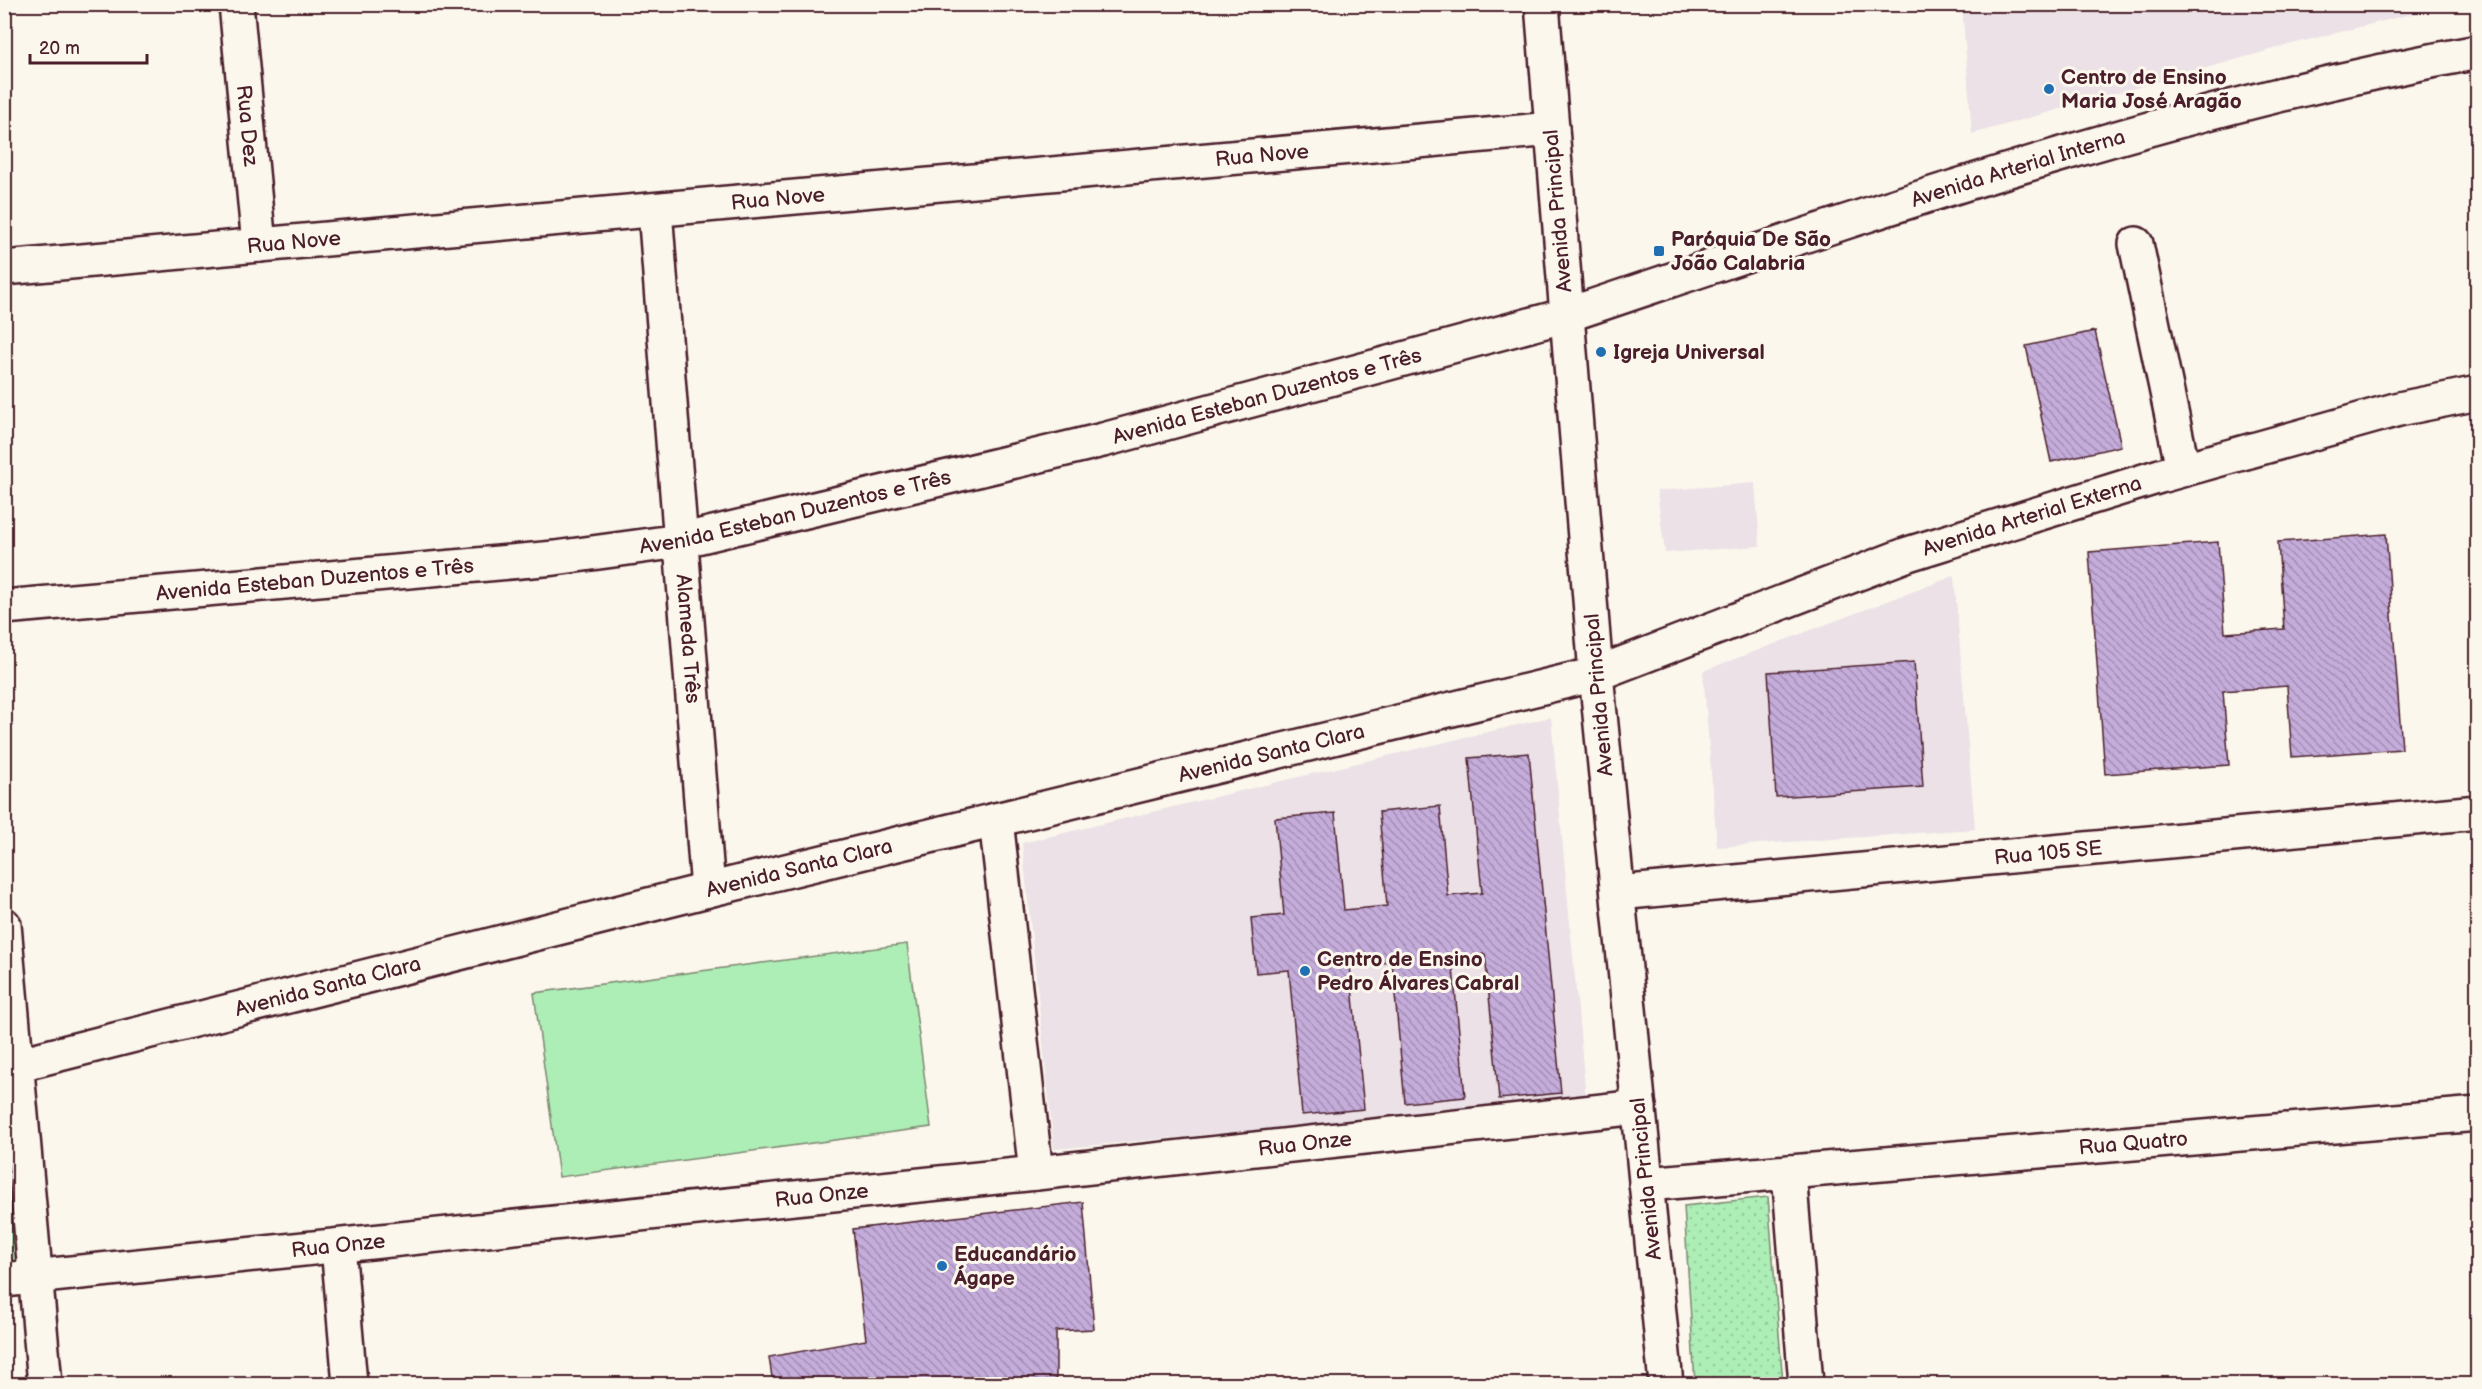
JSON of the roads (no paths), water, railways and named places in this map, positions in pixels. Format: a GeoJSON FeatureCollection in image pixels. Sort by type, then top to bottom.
{"type":"FeatureCollection","features":[{"type":"Feature","properties":{"kind":"street","name":"Rua Dez"},"geometry":{"type":"LineString","coordinates":[[236,4],[259,245]]}},
{"type":"Feature","properties":{"kind":"street","name":"Avenida Principal"},"geometry":{"type":"LineString","coordinates":[[1542,4],[1596,674],[1666,1384]]}},
{"type":"Feature","properties":{"kind":"street","name":"Avenida Arterial Interna"},"geometry":{"type":"LineString","coordinates":[[1567,315],[1864,215],[2171,122],[2412,64],[2478,52]]}},
{"type":"Feature","properties":{"kind":"street","name":"Rua Nove"},"geometry":{"type":"LineString","coordinates":[[4,268],[1552,129]]}},
{"type":"Feature","properties":{"kind":"street","name":"Alameda Três"},"geometry":{"type":"LineString","coordinates":[[655,210],[708,890]]}},
{"type":"Feature","properties":{"kind":"street"},"geometry":{"type":"LineString","coordinates":[[2136,244],[2183,469]]}},
{"type":"Feature","properties":{"kind":"street","name":"Avenida Esteban Duzentos e Três"},"geometry":{"type":"LineString","coordinates":[[4,607],[555,558],[680,541],[1103,440],[1567,315]]}},
{"type":"Feature","properties":{"kind":"street","name":"Avenida Arterial Externa"},"geometry":{"type":"LineString","coordinates":[[1596,674],[1908,554],[2183,469],[2399,409],[2478,393]]}},
{"type":"Feature","properties":{"kind":"street","name":"Avenida Santa Clara"},"geometry":{"type":"LineString","coordinates":[[11,1066],[708,890],[1596,674]]}},
{"type":"Feature","properties":{"kind":"street","name":"Rua 105 SE"},"geometry":{"type":"LineString","coordinates":[[1618,893],[2478,812]]}},
{"type":"Feature","properties":{"kind":"street"},"geometry":{"type":"LineString","coordinates":[[996,820],[1036,1173]]}},
{"type":"Feature","properties":{"kind":"street"},"geometry":{"type":"LineString","coordinates":[[4,926],[20,1279],[45,1384]]}},
{"type":"Feature","properties":{"kind":"street","name":"Rua Onze"},"geometry":{"type":"LineString","coordinates":[[20,1279],[1036,1173],[1639,1107]]}},
{"type":"Feature","properties":{"kind":"street","name":"Rua Quatro"},"geometry":{"type":"LineString","coordinates":[[1646,1184],[2478,1114]]}},
{"type":"Feature","properties":{"kind":"street"},"geometry":{"type":"LineString","coordinates":[[1790,1172],[1806,1384]]}},
{"type":"Feature","properties":{"kind":"street"},"geometry":{"type":"LineString","coordinates":[[338,1246],[350,1384]]}},
{"type":"Feature","properties":{"kind":"place","name":"Centro de Ensino Maria José Aragão"},"geometry":{"type":"Point","coordinates":[2049,89]}},
{"type":"Feature","properties":{"kind":"place","name":"Paróquia De São João Calabria"},"geometry":{"type":"Point","coordinates":[1659,251]}},
{"type":"Feature","properties":{"kind":"place","name":"Igreja Universal"},"geometry":{"type":"Point","coordinates":[1601,352]}},
{"type":"Feature","properties":{"kind":"place","name":"Centro de Ensino Pedro Álvares Cabral"},"geometry":{"type":"Point","coordinates":[1305,971]}},
{"type":"Feature","properties":{"kind":"place","name":"Educandário Ágape"},"geometry":{"type":"Point","coordinates":[942,1266]}}]}
